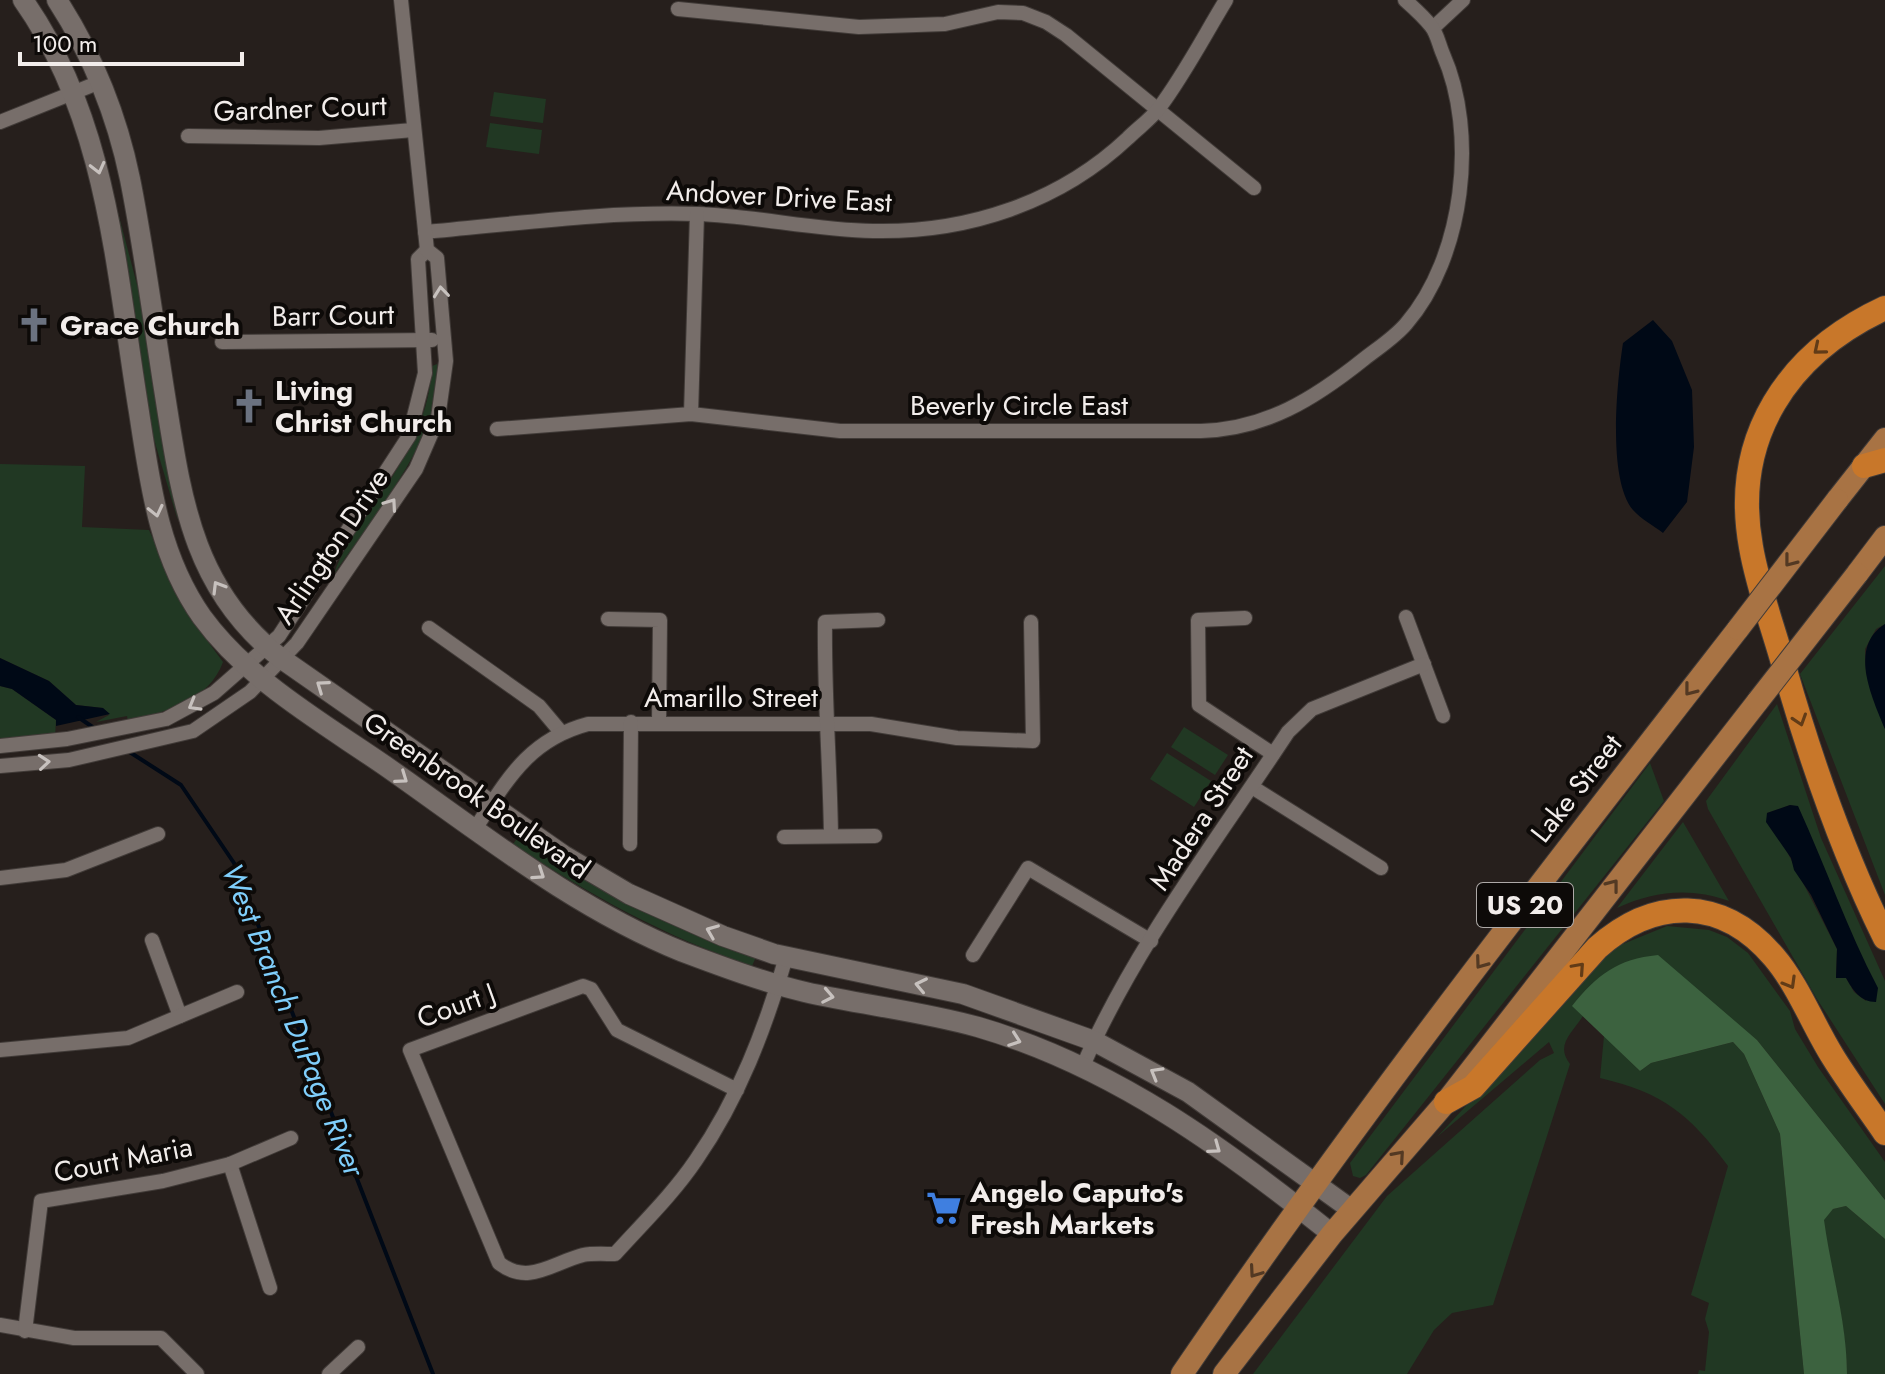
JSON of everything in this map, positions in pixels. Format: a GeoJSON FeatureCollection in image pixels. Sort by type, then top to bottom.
{"type":"FeatureCollection","features":[{"type":"Feature","properties":{"kind":"highway"},"geometry":{"type":"LineString","coordinates":[[1885,308],[1855,322],[1817,349],[1788,379],[1766,415],[1755,449],[1748,513],[1751,547],[1798,716],[1838,829],[1885,938]]}},
{"type":"Feature","properties":{"kind":"highway"},"geometry":{"type":"LineString","coordinates":[[1446,1102],[1473,1087],[1597,948],[1619,929],[1641,917],[1669,910],[1693,910],[1720,916],[1745,930],[1775,959],[1834,1059],[1885,1133]]}},
{"type":"Feature","properties":{"kind":"main road","name":"Greenbrook Boulevard"},"geometry":{"type":"LineString","coordinates":[[23,0],[57,56],[74,94],[103,185],[151,487],[165,544],[200,614],[254,673],[475,829],[600,912],[680,951],[777,985],[956,1022],[1083,1066],[1167,1112],[1332,1234]]}},
{"type":"Feature","properties":{"kind":"main road","name":"Greenbrook Boulevard"},"geometry":{"type":"LineString","coordinates":[[57,0],[100,82],[130,177],[187,519],[219,591],[274,653],[563,855],[629,894],[723,936],[786,957],[976,998],[1094,1041],[1188,1092],[1352,1210]]}},
{"type":"Feature","properties":{"kind":"main road","name":"Lake Street"},"geometry":{"type":"LineString","coordinates":[[1182,1374],[1299,1208],[1543,880],[1837,500],[1874,463],[1885,439]]}},
{"type":"Feature","properties":{"kind":"main road","name":"US 20"},"geometry":{"type":"LineString","coordinates":[[1224,1374],[1332,1234],[1446,1102],[1885,537]]}},
{"type":"Feature","properties":{"kind":"street","name":"Arlington Drive"},"geometry":{"type":"LineString","coordinates":[[254,673],[274,653],[297,643],[416,469],[429,443],[444,396],[445,340],[437,258],[427,250],[401,0]]}},
{"type":"Feature","properties":{"kind":"street","name":"Andover Drive East"},"geometry":{"type":"LineString","coordinates":[[425,232],[609,216],[697,214],[873,231],[931,228],[990,216],[1041,198],[1074,181],[1112,153],[1158,110],[1226,0]]}},
{"type":"Feature","properties":{"kind":"street"},"geometry":{"type":"LineString","coordinates":[[1405,0],[1433,28],[1463,0]]}},
{"type":"Feature","properties":{"kind":"street"},"geometry":{"type":"LineString","coordinates":[[678,9],[859,27],[945,24],[998,12],[1023,13],[1046,22],[1066,35],[1254,188]]}},
{"type":"Feature","properties":{"kind":"street","name":"Beverly Circle East"},"geometry":{"type":"LineString","coordinates":[[497,429],[691,414],[840,431],[1220,430],[1278,416],[1336,381],[1406,324],[1430,285],[1447,246],[1461,185],[1464,144],[1459,102],[1433,28]]}},
{"type":"Feature","properties":{"kind":"street"},"geometry":{"type":"LineString","coordinates":[[0,122],[100,82]]}},
{"type":"Feature","properties":{"kind":"street","name":"Gardner Court"},"geometry":{"type":"LineString","coordinates":[[188,136],[319,138],[413,130]]}},
{"type":"Feature","properties":{"kind":"street"},"geometry":{"type":"LineString","coordinates":[[691,414],[697,214]]}},
{"type":"Feature","properties":{"kind":"street","name":"Arlington Drive"},"geometry":{"type":"LineString","coordinates":[[274,653],[279,636],[409,436],[420,405],[425,340],[418,259],[427,250]]}},
{"type":"Feature","properties":{"kind":"street","name":"Barr Court"},"geometry":{"type":"LineString","coordinates":[[222,342],[445,340]]}},
{"type":"Feature","properties":{"kind":"street"},"geometry":{"type":"LineString","coordinates":[[1406,617],[1443,716]]}},
{"type":"Feature","properties":{"kind":"street"},"geometry":{"type":"LineString","coordinates":[[1245,618],[1198,620],[1199,705],[1273,754]]}},
{"type":"Feature","properties":{"kind":"street"},"geometry":{"type":"LineString","coordinates":[[608,619],[660,620],[659,724]]}},
{"type":"Feature","properties":{"kind":"street"},"geometry":{"type":"LineString","coordinates":[[831,836],[825,622],[878,620]]}},
{"type":"Feature","properties":{"kind":"street","name":"Amarillo Street"},"geometry":{"type":"LineString","coordinates":[[475,829],[521,762],[538,745],[560,731],[588,724],[871,724],[957,738],[1033,741],[1031,622]]}},
{"type":"Feature","properties":{"kind":"street"},"geometry":{"type":"LineString","coordinates":[[429,628],[539,706],[560,731]]}},
{"type":"Feature","properties":{"kind":"street","name":"Madera Street"},"geometry":{"type":"LineString","coordinates":[[1083,1066],[1151,941],[1288,732],[1312,709],[1424,664]]}},
{"type":"Feature","properties":{"kind":"street"},"geometry":{"type":"LineString","coordinates":[[0,746],[67,739],[166,719],[254,673]]}},
{"type":"Feature","properties":{"kind":"street"},"geometry":{"type":"LineString","coordinates":[[0,766],[88,755],[193,731],[250,692],[254,673]]}},
{"type":"Feature","properties":{"kind":"street"},"geometry":{"type":"LineString","coordinates":[[630,844],[631,722]]}},
{"type":"Feature","properties":{"kind":"street"},"geometry":{"type":"LineString","coordinates":[[1252,787],[1381,868]]}},
{"type":"Feature","properties":{"kind":"street"},"geometry":{"type":"LineString","coordinates":[[0,878],[66,870],[158,834]]}},
{"type":"Feature","properties":{"kind":"street"},"geometry":{"type":"LineString","coordinates":[[784,837],[875,836]]}},
{"type":"Feature","properties":{"kind":"street"},"geometry":{"type":"LineString","coordinates":[[973,955],[1028,868],[1151,941]]}},
{"type":"Feature","properties":{"kind":"street"},"geometry":{"type":"LineString","coordinates":[[152,940],[180,1016]]}},
{"type":"Feature","properties":{"kind":"street"},"geometry":{"type":"LineString","coordinates":[[737,1090],[752,1058],[786,957]]}},
{"type":"Feature","properties":{"kind":"street","name":"Court J"},"geometry":{"type":"LineString","coordinates":[[583,986],[591,989],[617,1030],[737,1090],[689,1170],[615,1254],[585,1254],[532,1274],[512,1272],[499,1263],[410,1050],[583,986]]}},
{"type":"Feature","properties":{"kind":"street"},"geometry":{"type":"LineString","coordinates":[[0,1050],[128,1038],[237,992]]}},
{"type":"Feature","properties":{"kind":"street","name":"Court Maria"},"geometry":{"type":"LineString","coordinates":[[25,1331],[41,1201],[163,1181],[230,1164],[291,1138]]}},
{"type":"Feature","properties":{"kind":"street"},"geometry":{"type":"LineString","coordinates":[[230,1164],[270,1288]]}},
{"type":"Feature","properties":{"kind":"street"},"geometry":{"type":"LineString","coordinates":[[0,1325],[74,1338],[161,1338],[197,1374]]}},
{"type":"Feature","properties":{"kind":"street"},"geometry":{"type":"LineString","coordinates":[[329,1374],[358,1347]]}},
{"type":"Feature","properties":{"kind":"green space"},"geometry":{"type":"Polygon","coordinates":[[[494,92],[546,99],[543,123],[490,116],[494,92]]]}},
{"type":"Feature","properties":{"kind":"green space"},"geometry":{"type":"Polygon","coordinates":[[[490,123],[542,130],[539,154],[486,147],[490,123]]]}},
{"type":"Feature","properties":{"kind":"green space"},"geometry":{"type":"Polygon","coordinates":[[[115,201],[140,296],[178,521],[153,436],[115,201]]]}},
{"type":"Feature","properties":{"kind":"green space"},"geometry":{"type":"Polygon","coordinates":[[[437,364],[438,387],[432,414],[420,443],[385,502],[334,574],[348,545],[410,445],[425,408],[432,366],[437,364]]]}},
{"type":"Feature","properties":{"kind":"green space"},"geometry":{"type":"Polygon","coordinates":[[[0,464],[85,466],[82,527],[149,530],[189,616],[223,662],[216,675],[197,695],[171,709],[128,721],[127,716],[96,722],[109,715],[103,708],[76,705],[49,681],[0,658],[0,464]]]}},
{"type":"Feature","properties":{"kind":"green space"},"geometry":{"type":"Polygon","coordinates":[[[1885,566],[1885,624],[1876,629],[1865,649],[1866,673],[1885,729],[1885,895],[1800,674],[1885,566]]]}},
{"type":"Feature","properties":{"kind":"green space"},"geometry":{"type":"Polygon","coordinates":[[[0,686],[12,689],[56,720],[55,737],[0,741],[0,686]]]}},
{"type":"Feature","properties":{"kind":"green space"},"geometry":{"type":"Polygon","coordinates":[[[1777,704],[1821,838],[1885,981],[1885,1104],[1817,999],[1706,801],[1777,704]],[[1790,805],[1767,813],[1837,949],[1836,978],[1846,978],[1854,992],[1866,1001],[1859,953],[1798,807],[1790,805]]]}},
{"type":"Feature","properties":{"kind":"green space"},"geometry":{"type":"Polygon","coordinates":[[[1184,727],[1228,755],[1215,775],[1171,747],[1184,727]]]}},
{"type":"Feature","properties":{"kind":"green space"},"geometry":{"type":"Polygon","coordinates":[[[1167,753],[1211,781],[1194,807],[1150,779],[1167,753]]]}},
{"type":"Feature","properties":{"kind":"green space"},"geometry":{"type":"Polygon","coordinates":[[[1650,763],[1664,801],[1366,1175],[1360,1178],[1353,1176],[1350,1163],[1650,763]]]}},
{"type":"Feature","properties":{"kind":"green space"},"geometry":{"type":"Polygon","coordinates":[[[1683,822],[1729,901],[1700,894],[1672,893],[1617,908],[1683,822]]]}},
{"type":"Feature","properties":{"kind":"green space"},"geometry":{"type":"Polygon","coordinates":[[[519,836],[634,904],[756,957],[752,966],[689,942],[599,897],[513,844],[519,836]]]}},
{"type":"Feature","properties":{"kind":"green space"},"geometry":{"type":"Polygon","coordinates":[[[1667,926],[1709,930],[1727,937],[1748,953],[1790,1011],[1795,1029],[1818,1067],[1885,1162],[1885,1200],[1757,1040],[1713,1005],[1573,1005],[1583,1016],[1565,1045],[1564,1051],[1570,1064],[1493,1305],[1452,1313],[1434,1330],[1407,1374],[1253,1374],[1387,1196],[1540,1060],[1554,1053],[1549,1042],[1437,1137],[1596,966],[1618,946],[1667,926]]]}},
{"type":"Feature","properties":{"kind":"green space"},"geometry":{"type":"Polygon","coordinates":[[[1658,955],[1757,1040],[1885,1200],[1885,1239],[1846,1206],[1833,1209],[1824,1220],[1842,1316],[1847,1374],[1804,1374],[1780,1134],[1744,1054],[1733,1042],[1651,1063],[1640,1071],[1572,1006],[1609,970],[1631,960],[1658,955]]]}},
{"type":"Feature","properties":{"kind":"green space"},"geometry":{"type":"Polygon","coordinates":[[[1604,1036],[1640,1071],[1651,1063],[1733,1042],[1744,1054],[1780,1134],[1804,1374],[1698,1374],[1699,1370],[1705,1371],[1709,1332],[1705,1319],[1709,1303],[1691,1295],[1728,1166],[1701,1132],[1673,1108],[1642,1091],[1600,1078],[1604,1036]]]}},
{"type":"Feature","properties":{"kind":"green space"},"geometry":{"type":"Polygon","coordinates":[[[1846,1206],[1885,1239],[1885,1374],[1847,1374],[1841,1316],[1823,1220],[1833,1209],[1846,1206]]]}},
{"type":"Feature","properties":{"kind":"shaded area"},"geometry":{"type":"Polygon","coordinates":[[[1653,320],[1672,341],[1692,390],[1694,447],[1687,502],[1663,533],[1633,510],[1625,496],[1617,454],[1618,381],[1623,343],[1653,320]]]}},
{"type":"Feature","properties":{"kind":"shaded area"},"geometry":{"type":"Polygon","coordinates":[[[1885,624],[1885,729],[1870,688],[1865,659],[1874,634],[1885,624]]]}},
{"type":"Feature","properties":{"kind":"shaded area"},"geometry":{"type":"Polygon","coordinates":[[[0,658],[49,681],[76,705],[103,708],[110,714],[56,726],[56,720],[12,689],[0,686],[0,658]]]}},
{"type":"Feature","properties":{"kind":"shaded area"},"geometry":{"type":"Polygon","coordinates":[[[1790,805],[1798,806],[1878,988],[1876,1002],[1861,998],[1846,978],[1836,978],[1837,949],[1811,895],[1794,870],[1791,858],[1766,822],[1767,813],[1790,805]]]}},
{"type":"Feature","properties":{"kind":"waterway","name":"West Branch DuPage River"},"geometry":{"type":"LineString","coordinates":[[78,717],[94,728]]}},
{"type":"Feature","properties":{"kind":"waterway","name":"West Branch DuPage River"},"geometry":{"type":"LineString","coordinates":[[128,751],[181,785],[234,863],[433,1374]]}},
{"type":"Feature","properties":{"kind":"place","name":"Grace Church"},"geometry":{"type":"Point","coordinates":[34,325]}},
{"type":"Feature","properties":{"kind":"place","name":"Living Christ Church"},"geometry":{"type":"Point","coordinates":[249,406]}},
{"type":"Feature","properties":{"kind":"place","name":"Angelo Caputo's Fresh Markets"},"geometry":{"type":"Point","coordinates":[944,1208]}}]}
